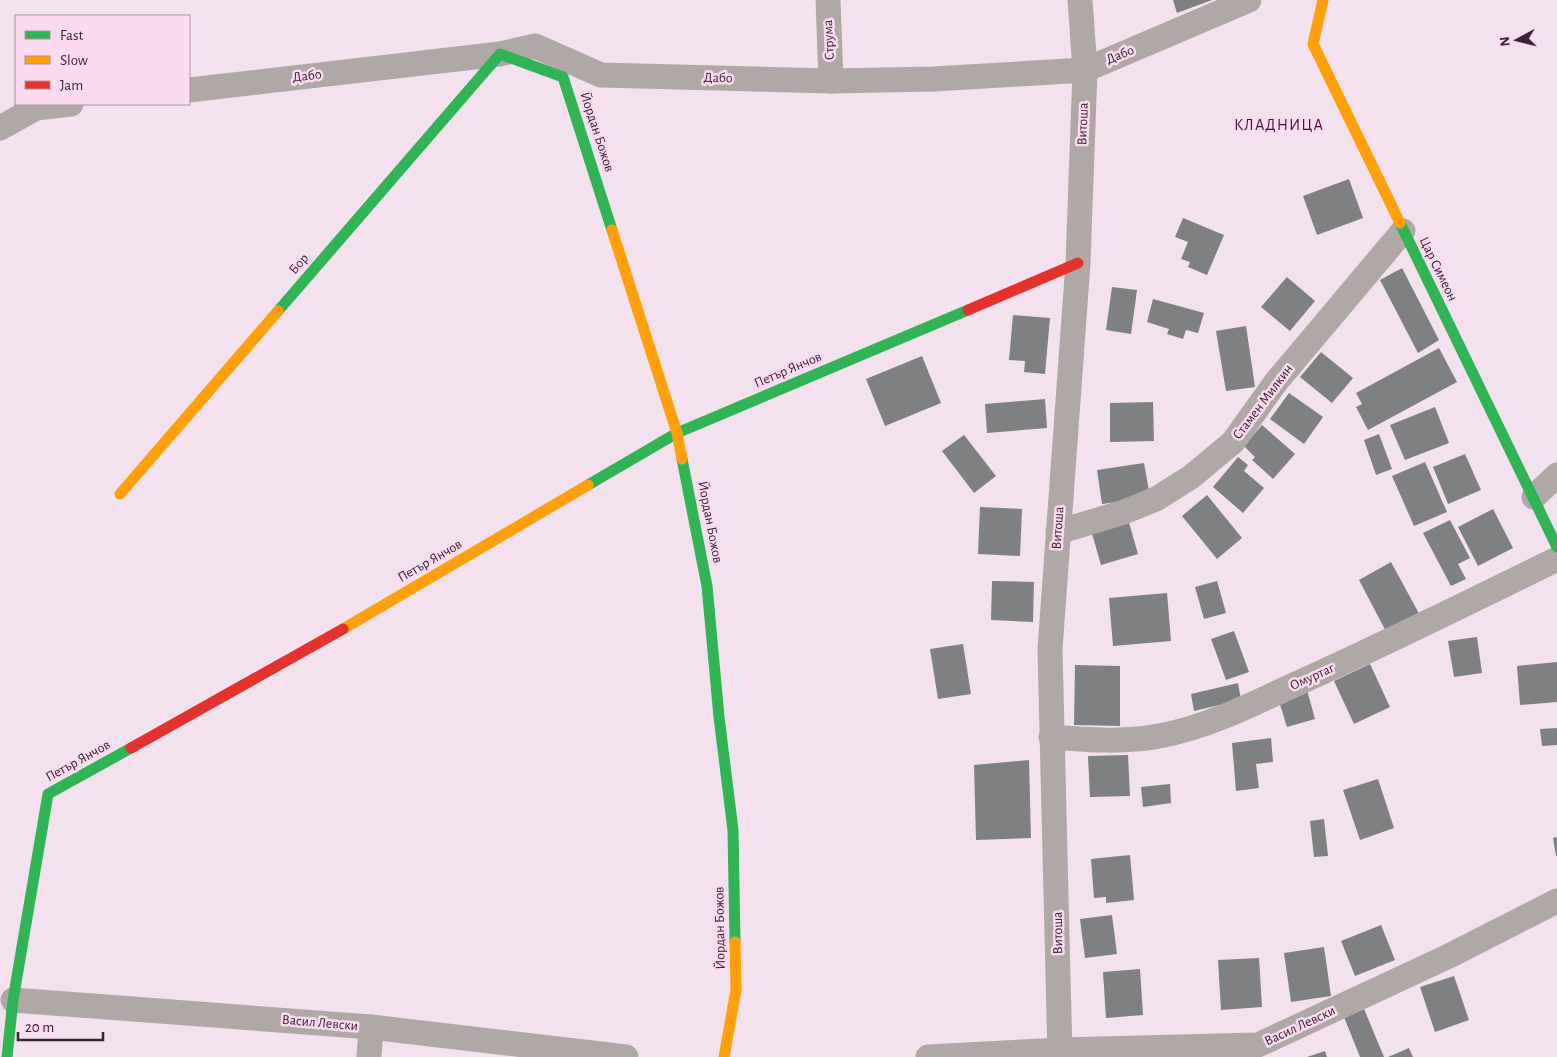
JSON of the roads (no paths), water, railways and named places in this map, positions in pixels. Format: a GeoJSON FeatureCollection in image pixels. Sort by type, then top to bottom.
{"type":"FeatureCollection","features":[{"type":"Feature","properties":{"kind":"street","name":"Струма"},"geometry":{"type":"LineString","coordinates":[[828,0],[831,81]]}},
{"type":"Feature","properties":{"kind":"street","name":"Витоша"},"geometry":{"type":"LineString","coordinates":[[1060,1053],[1050,649],[1078,263],[1085,70],[1080,0]]}},
{"type":"Feature","properties":{"kind":"street","name":"Цар Симеон"},"geometry":{"type":"LineString","coordinates":[[1323,0],[1312,44],[1557,547]]}},
{"type":"Feature","properties":{"kind":"street","name":"Дабо"},"geometry":{"type":"LineString","coordinates":[[190,90],[500,54],[535,46],[601,75],[831,81],[1085,70],[1246,1]]}},
{"type":"Feature","properties":{"kind":"street","name":"Йордан Божов"},"geometry":{"type":"LineString","coordinates":[[500,54],[563,77],[677,433],[707,586],[733,830],[736,990],[724,1057]]}},
{"type":"Feature","properties":{"kind":"street","name":"Бор"},"geometry":{"type":"LineString","coordinates":[[120,494],[500,54]]}},
{"type":"Feature","properties":{"kind":"street"},"geometry":{"type":"LineString","coordinates":[[0,128],[36,108],[62,105]]}},
{"type":"Feature","properties":{"kind":"street","name":"Стамен Милкин"},"geometry":{"type":"LineString","coordinates":[[1058,532],[1124,512],[1156,499],[1191,477],[1233,442],[1276,382],[1403,231]]}},
{"type":"Feature","properties":{"kind":"street","name":"Петър Янчов"},"geometry":{"type":"LineString","coordinates":[[7,1057],[13,1000],[48,794],[297,656],[677,433],[1078,263]]}},
{"type":"Feature","properties":{"kind":"street"},"geometry":{"type":"LineString","coordinates":[[1534,497],[1557,475]]}},
{"type":"Feature","properties":{"kind":"street","name":"Омуртаг"},"geometry":{"type":"LineString","coordinates":[[1051,737],[1091,740],[1162,736],[1198,727],[1384,645],[1557,559]]}},
{"type":"Feature","properties":{"kind":"street","name":"Васил Левски"},"geometry":{"type":"LineString","coordinates":[[928,1057],[1258,1045],[1449,956],[1557,900]]}},
{"type":"Feature","properties":{"kind":"street","name":"Васил Левски"},"geometry":{"type":"LineString","coordinates":[[13,1000],[371,1027],[626,1057]]}},
{"type":"Feature","properties":{"kind":"street"},"geometry":{"type":"LineString","coordinates":[[369,1057],[371,1027]]}},
{"type":"Feature","properties":{"kind":"district","name":"КЛАДНИЦА"},"geometry":{"type":"Point","coordinates":[1279,125]}}]}
